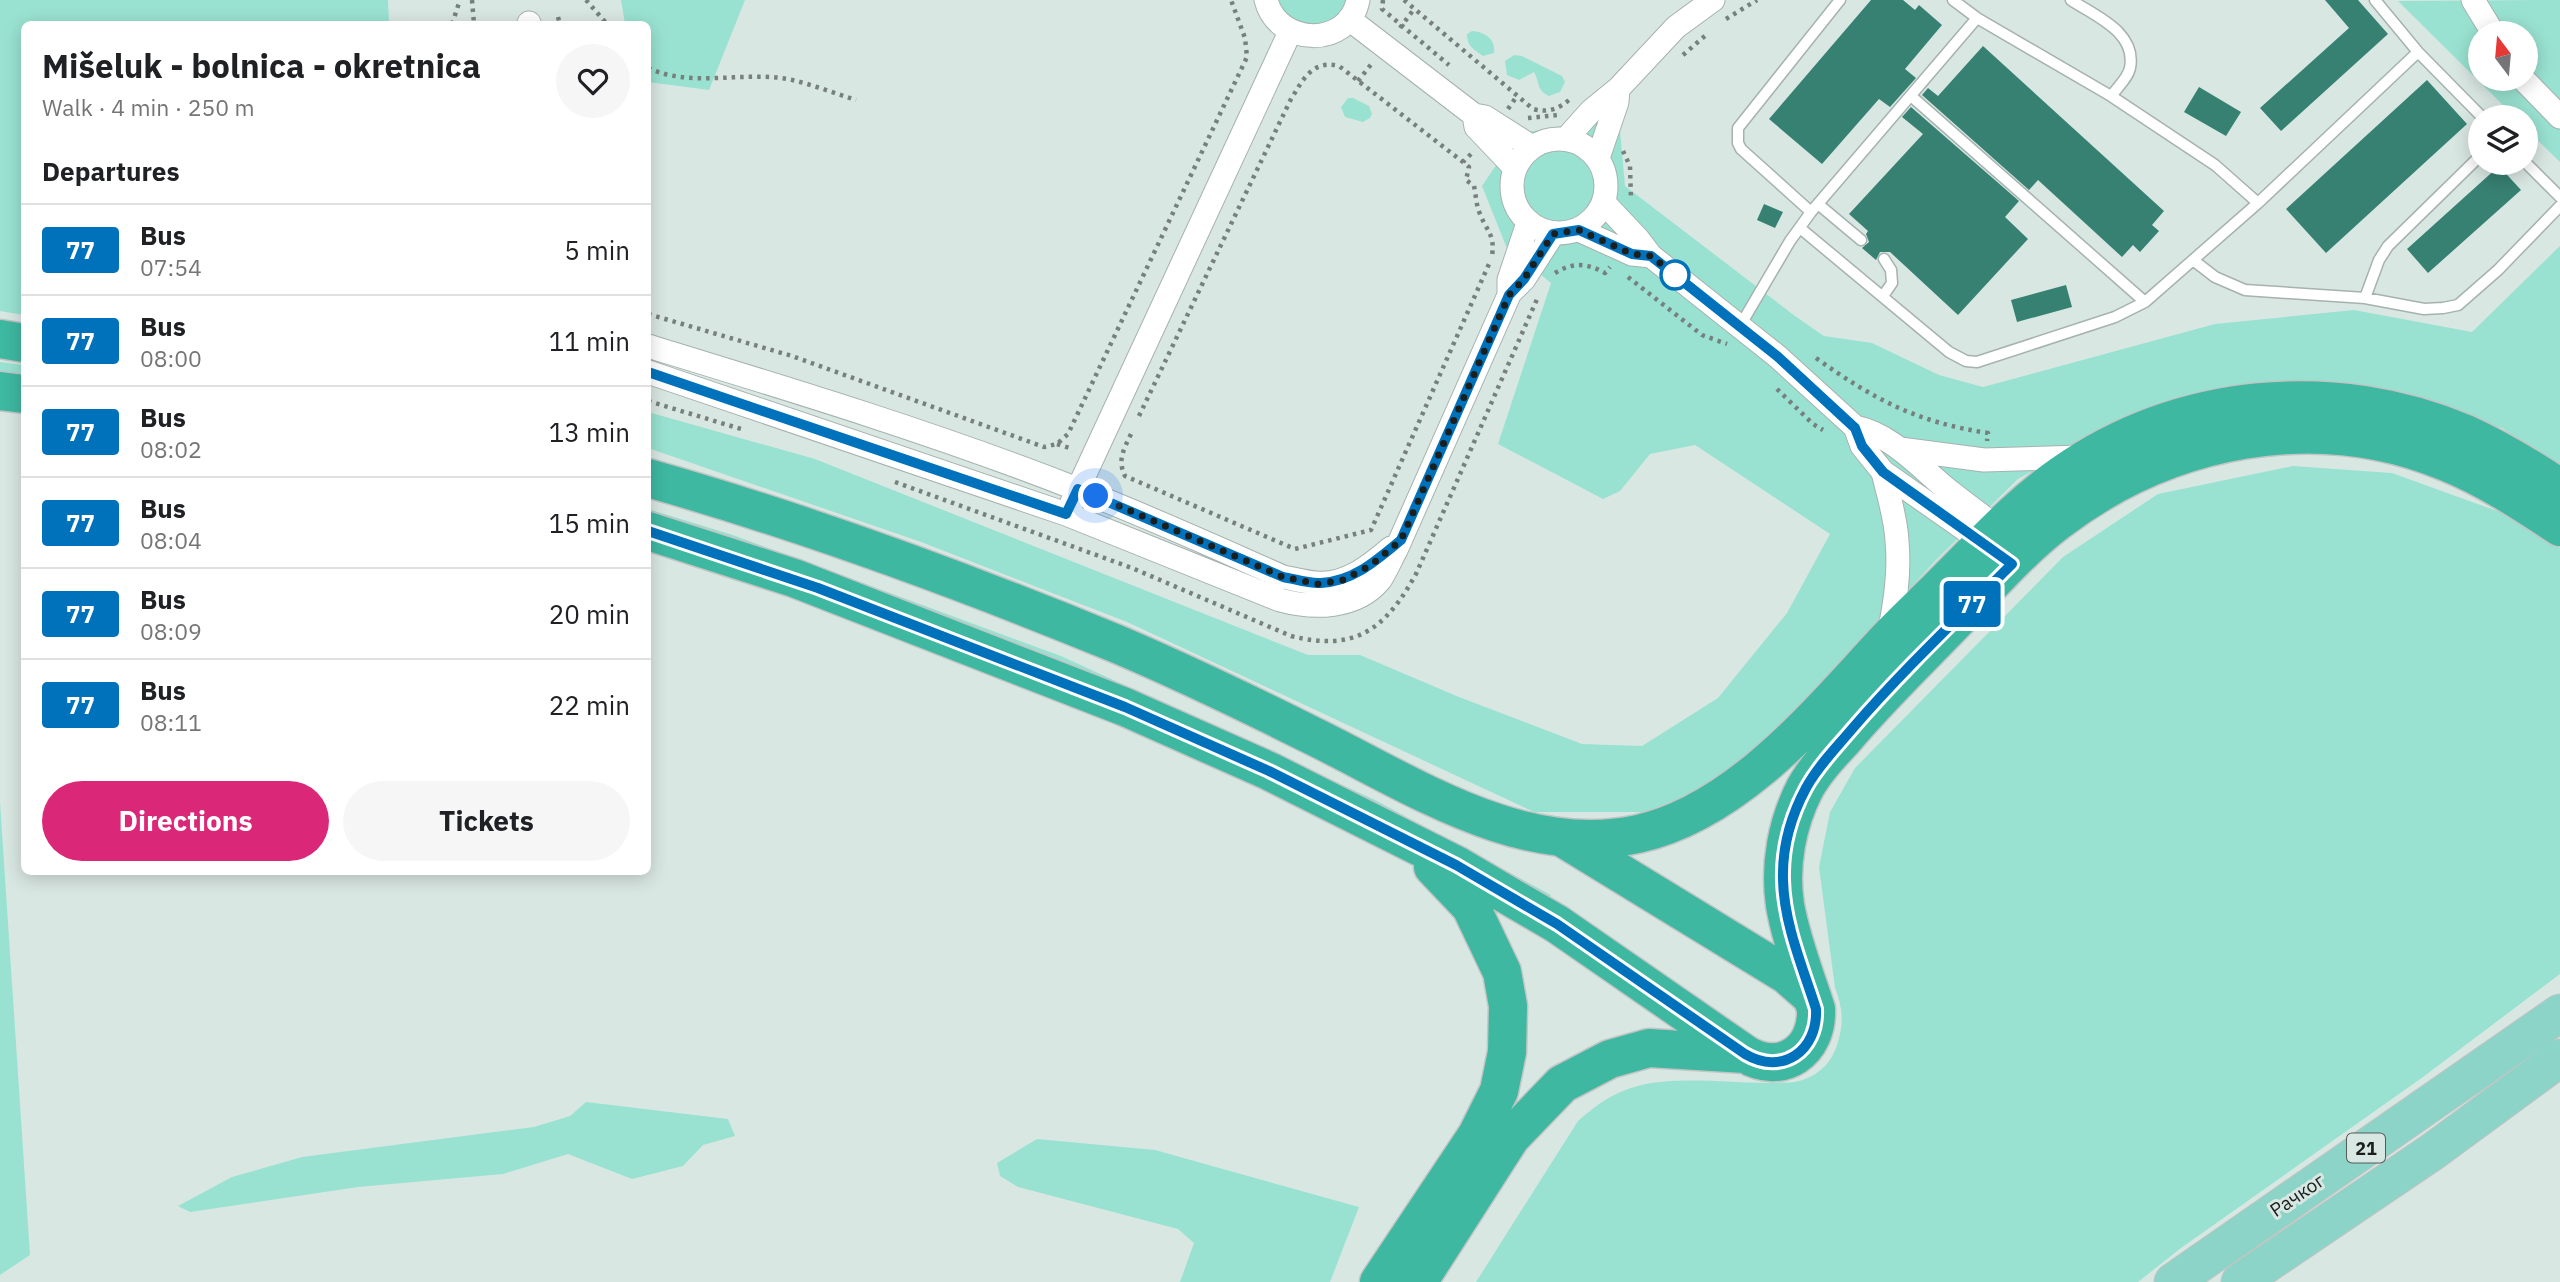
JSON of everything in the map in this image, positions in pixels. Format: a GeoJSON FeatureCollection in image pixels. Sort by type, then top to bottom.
{"type":"FeatureCollection","features":[{"type":"Feature","properties":{"kind":"highway"},"geometry":{"type":"LineString","coordinates":[[0,339],[21,342]]}},
{"type":"Feature","properties":{"kind":"highway"},"geometry":{"type":"LineString","coordinates":[[0,391],[21,394]]}},
{"type":"Feature","properties":{"kind":"highway"},"geometry":{"type":"LineString","coordinates":[[651,532],[794,578],[1125,707],[1269,771],[1456,865],[1557,924],[1745,1054],[1763,1062],[1774,1062],[1797,1055],[1811,1040],[1815,1030],[1816,1009],[1792,933],[1783,880],[1787,838],[1792,818],[1805,789],[1819,767],[2006,545],[2042,489],[2088,457],[2140,432],[2207,410],[2265,401],[2318,400],[2376,407],[2439,424],[2493,448],[2560,488]]}},
{"type":"Feature","properties":{"kind":"highway"},"geometry":{"type":"LineString","coordinates":[[651,479],[841,538],[1119,645],[1300,729],[1463,811],[1502,825],[1562,838],[1616,838],[1639,834],[1700,811],[1726,796],[1772,757],[1888,638],[2006,545],[2154,466],[2203,448],[2256,436],[2301,433],[2375,441],[2426,454],[2489,483],[2560,527]]}},
{"type":"Feature","properties":{"kind":"highway"},"geometry":{"type":"LineString","coordinates":[[1379,1282],[1476,1135],[1499,1091],[1507,1052],[1508,1029],[1508,1006],[1502,972],[1471,907],[1395,833]]}},
{"type":"Feature","properties":{"kind":"highway"},"geometry":{"type":"LineString","coordinates":[[1562,838],[1787,975],[1812,997]]}},
{"type":"Feature","properties":{"kind":"highway"},"geometry":{"type":"LineString","coordinates":[[1418,1282],[1511,1137],[1562,1084],[1610,1059],[1649,1048],[1745,1054]]}},
{"type":"Feature","properties":{"kind":"main road","name":"Рачког"},"geometry":{"type":"LineString","coordinates":[[2173,1282],[2560,1013]]}},
{"type":"Feature","properties":{"kind":"main road","name":"21"},"geometry":{"type":"LineString","coordinates":[[2240,1282],[2432,1152],[2560,1058]]}},
{"type":"Feature","properties":{"kind":"street"},"geometry":{"type":"LineString","coordinates":[[1266,0],[1277,22],[1290,32],[1306,36],[1321,36],[1336,30],[1353,10],[1474,115],[1485,117],[1532,147]]}},
{"type":"Feature","properties":{"kind":"street"},"geometry":{"type":"LineString","coordinates":[[1566,139],[1676,27],[1713,0]]}},
{"type":"Feature","properties":{"kind":"street"},"geometry":{"type":"LineString","coordinates":[[2473,0],[2486,21]]}},
{"type":"Feature","properties":{"kind":"street"},"geometry":{"type":"LineString","coordinates":[[1066,514],[1290,32]]}},
{"type":"Feature","properties":{"kind":"street"},"geometry":{"type":"LineString","coordinates":[[1598,158],[1617,102],[1618,89]]}},
{"type":"Feature","properties":{"kind":"street"},"geometry":{"type":"LineString","coordinates":[[2535,91],[2560,117]]}},
{"type":"Feature","properties":{"kind":"street"},"geometry":{"type":"LineString","coordinates":[[1474,115],[1476,127],[1515,168]]}},
{"type":"Feature","properties":{"kind":"street"},"geometry":{"type":"LineString","coordinates":[[1554,139],[1566,139],[1578,142],[1598,158],[1606,179],[1604,203],[1590,223],[1579,230],[1553,234],[1528,223],[1516,205],[1512,193],[1515,168],[1522,156],[1532,147],[1554,139]]}},
{"type":"Feature","properties":{"kind":"street"},"geometry":{"type":"LineString","coordinates":[[1604,203],[1639,239],[1651,256],[1735,335],[1855,428],[1871,430],[1900,449],[1955,495],[2006,545]]}},
{"type":"Feature","properties":{"kind":"street"},"geometry":{"type":"LineString","coordinates":[[1509,295],[1510,280],[1528,223]]}},
{"type":"Feature","properties":{"kind":"street"},"geometry":{"type":"LineString","coordinates":[[1579,230],[1632,254],[1651,256]]}},
{"type":"Feature","properties":{"kind":"street"},"geometry":{"type":"LineString","coordinates":[[651,373],[1066,514],[1298,605],[1331,606],[1364,593],[1380,580],[1401,540],[1509,295],[1524,279],[1553,234]]}},
{"type":"Feature","properties":{"kind":"street"},"geometry":{"type":"LineString","coordinates":[[651,347],[843,405],[1078,489],[1283,577],[1318,584],[1343,580],[1371,565],[1401,540]]}},
{"type":"Feature","properties":{"kind":"street"},"geometry":{"type":"LineString","coordinates":[[1855,428],[1862,446],[1883,472],[2006,545]]}},
{"type":"Feature","properties":{"kind":"street"},"geometry":{"type":"LineString","coordinates":[[1900,449],[1984,460],[2088,457]]}},
{"type":"Feature","properties":{"kind":"street"},"geometry":{"type":"LineString","coordinates":[[1883,472],[1897,538],[1898,557],[1896,597],[1888,638]]}},
{"type":"Feature","properties":{"kind":"lane"},"geometry":{"type":"LineString","coordinates":[[1840,0],[1738,128],[1738,143],[1741,149],[1815,208],[1861,240]]}},
{"type":"Feature","properties":{"kind":"lane"},"geometry":{"type":"LineString","coordinates":[[1952,0],[1977,18],[2111,96],[2215,165],[2259,203]]}},
{"type":"Feature","properties":{"kind":"lane"},"geometry":{"type":"LineString","coordinates":[[2071,0],[2120,32],[2130,48],[2130,68],[2111,96]]}},
{"type":"Feature","properties":{"kind":"lane"},"geometry":{"type":"LineString","coordinates":[[2375,0],[2418,52],[2470,105]]}},
{"type":"Feature","properties":{"kind":"lane"},"geometry":{"type":"LineString","coordinates":[[1735,335],[1815,208],[1977,18]]}},
{"type":"Feature","properties":{"kind":"lane"},"geometry":{"type":"LineString","coordinates":[[1800,228],[1949,352],[1966,361],[1977,362],[2115,317],[2145,302],[2259,203],[2418,52]]}},
{"type":"Feature","properties":{"kind":"lane"},"geometry":{"type":"LineString","coordinates":[[1911,96],[2145,302]]}},
{"type":"Feature","properties":{"kind":"lane"},"geometry":{"type":"LineString","coordinates":[[2365,298],[2379,260],[2388,246],[2468,168]]}},
{"type":"Feature","properties":{"kind":"lane"},"geometry":{"type":"LineString","coordinates":[[2538,175],[2560,197]]}},
{"type":"Feature","properties":{"kind":"lane"},"geometry":{"type":"LineString","coordinates":[[2193,260],[2215,277],[2245,290],[2365,298],[2424,309],[2458,305],[2498,270],[2560,206]]}},
{"type":"Feature","properties":{"kind":"lane"},"geometry":{"type":"LineString","coordinates":[[1883,296],[1892,284],[1891,270],[1884,259]]}},
{"type":"Feature","properties":{"kind":"path"},"geometry":{"type":"LineString","coordinates":[[453,21],[460,0]]}},
{"type":"Feature","properties":{"kind":"path"},"geometry":{"type":"LineString","coordinates":[[472,0],[474,21]]}},
{"type":"Feature","properties":{"kind":"path"},"geometry":{"type":"LineString","coordinates":[[586,0],[604,21]]}},
{"type":"Feature","properties":{"kind":"path"},"geometry":{"type":"LineString","coordinates":[[651,315],[792,356],[1044,447],[1058,444],[1068,434],[1247,57],[1245,38],[1231,0]]}},
{"type":"Feature","properties":{"kind":"path"},"geometry":{"type":"LineString","coordinates":[[1383,0],[1382,9],[1454,69]]}},
{"type":"Feature","properties":{"kind":"path"},"geometry":{"type":"LineString","coordinates":[[1405,0],[1533,109],[1541,111],[1560,107],[1577,92],[1591,111]]}},
{"type":"Feature","properties":{"kind":"path"},"geometry":{"type":"LineString","coordinates":[[1719,23],[1757,0]]}},
{"type":"Feature","properties":{"kind":"path"},"geometry":{"type":"LineString","coordinates":[[558,17],[559,21]]}},
{"type":"Feature","properties":{"kind":"path"},"geometry":{"type":"LineString","coordinates":[[1673,64],[1710,31]]}},
{"type":"Feature","properties":{"kind":"path"},"geometry":{"type":"LineString","coordinates":[[1139,417],[1290,101],[1307,72],[1332,64],[1339,66],[1463,162]]}},
{"type":"Feature","properties":{"kind":"path"},"geometry":{"type":"LineString","coordinates":[[651,70],[660,74],[681,77],[751,76],[788,79],[856,100]]}},
{"type":"Feature","properties":{"kind":"path"},"geometry":{"type":"LineString","coordinates":[[1496,103],[1513,114]]}},
{"type":"Feature","properties":{"kind":"path"},"geometry":{"type":"LineString","coordinates":[[1520,117],[1540,118],[1582,107],[1591,111]]}},
{"type":"Feature","properties":{"kind":"path"},"geometry":{"type":"LineString","coordinates":[[1618,142],[1630,166],[1631,206]]}},
{"type":"Feature","properties":{"kind":"path"},"geometry":{"type":"LineString","coordinates":[[1133,429],[1121,457],[1120,466],[1125,476],[1295,549],[1371,530],[1492,257],[1494,243],[1491,233],[1480,216],[1474,186],[1466,180]]}},
{"type":"Feature","properties":{"kind":"path"},"geometry":{"type":"LineString","coordinates":[[1548,282],[1554,274],[1567,266],[1593,266],[1605,273],[1613,265],[1702,335],[1735,335]]}},
{"type":"Feature","properties":{"kind":"path"},"geometry":{"type":"LineString","coordinates":[[886,479],[1132,568],[1291,636],[1316,642],[1344,642],[1380,622],[1405,594],[1543,291]]}},
{"type":"Feature","properties":{"kind":"path"},"geometry":{"type":"LineString","coordinates":[[1809,354],[1861,390],[1889,405],[1948,427],[1988,433],[1984,460]]}},
{"type":"Feature","properties":{"kind":"path"},"geometry":{"type":"LineString","coordinates":[[1775,387],[1813,424],[1832,436]]}},
{"type":"Feature","properties":{"kind":"path"},"geometry":{"type":"LineString","coordinates":[[651,402],[742,430]]}},
{"type":"Feature","properties":{"kind":"green space"},"geometry":{"type":"Polygon","coordinates":[[[0,0],[388,0],[389,21],[21,21],[21,314],[0,311],[0,0]]]}},
{"type":"Feature","properties":{"kind":"green space"},"geometry":{"type":"Polygon","coordinates":[[[621,0],[745,0],[709,90],[651,82],[651,21],[624,21],[621,0]]]}},
{"type":"Feature","properties":{"kind":"green space"},"geometry":{"type":"Polygon","coordinates":[[[1272,0],[1351,0],[1337,22],[1297,28],[1272,0]]]}},
{"type":"Feature","properties":{"kind":"green space"},"geometry":{"type":"Polygon","coordinates":[[[2560,0],[2560,162],[2538,141],[2538,105],[2503,105],[2489,91],[2538,91],[2538,21],[2468,21],[2468,70],[2398,1],[2560,0]]]}},
{"type":"Feature","properties":{"kind":"green space"},"geometry":{"type":"Polygon","coordinates":[[[1472,31],[1489,37],[1494,53],[1483,56],[1472,47],[1467,34],[1472,31]]]}},
{"type":"Feature","properties":{"kind":"green space"},"geometry":{"type":"Polygon","coordinates":[[[1514,55],[1522,56],[1562,76],[1565,82],[1560,92],[1549,96],[1545,94],[1534,72],[1519,80],[1507,75],[1505,61],[1514,55]]]}},
{"type":"Feature","properties":{"kind":"green space"},"geometry":{"type":"Polygon","coordinates":[[[1348,98],[1369,106],[1372,114],[1370,118],[1363,122],[1345,117],[1341,107],[1348,98]]]}},
{"type":"Feature","properties":{"kind":"green space"},"geometry":{"type":"Polygon","coordinates":[[[1619,119],[1625,186],[1824,336],[1872,343],[1939,375],[1983,387],[2215,324],[2354,310],[2472,332],[2560,246],[2560,468],[2502,428],[2373,389],[2118,422],[2018,479],[1936,560],[1773,737],[1708,787],[1645,812],[1534,812],[1127,622],[921,542],[651,449],[651,413],[815,459],[1308,655],[1360,655],[1459,697],[1582,744],[1642,746],[1718,698],[1787,613],[1830,534],[1695,445],[1650,454],[1620,491],[1603,499],[1498,444],[1551,283],[1506,246],[1482,186],[1517,134],[1582,122],[1619,119]]]}},
{"type":"Feature","properties":{"kind":"green space"},"geometry":{"type":"Polygon","coordinates":[[[0,362],[21,365],[21,377],[0,374],[0,362]]]}},
{"type":"Feature","properties":{"kind":"green space"},"geometry":{"type":"Polygon","coordinates":[[[2293,466],[2392,473],[2522,520],[2560,548],[2560,974],[2423,1077],[2181,1248],[2138,1282],[1476,1282],[1578,1121],[1606,1100],[1629,1089],[1668,1081],[1796,1082],[1821,1070],[1829,1061],[1835,1051],[1842,1023],[1819,867],[1830,812],[1855,768],[2063,557],[2158,494],[2293,466]]]}},
{"type":"Feature","properties":{"kind":"green space"},"geometry":{"type":"Polygon","coordinates":[[[651,510],[733,535],[1061,656],[1375,800],[1551,895],[1545,903],[651,520],[651,510]]]}},
{"type":"Feature","properties":{"kind":"green space"},"geometry":{"type":"Polygon","coordinates":[[[0,802],[30,1255],[0,1275],[0,802]]]}},
{"type":"Feature","properties":{"kind":"green space"},"geometry":{"type":"Polygon","coordinates":[[[586,1102],[728,1119],[735,1136],[703,1145],[683,1166],[632,1179],[568,1154],[503,1174],[358,1187],[190,1212],[178,1206],[232,1177],[302,1157],[534,1127],[570,1116],[586,1102]]]}},
{"type":"Feature","properties":{"kind":"green space"},"geometry":{"type":"Polygon","coordinates":[[[1037,1139],[1155,1150],[1359,1207],[1330,1282],[1180,1282],[1194,1243],[1178,1229],[1018,1187],[1000,1176],[997,1163],[1037,1139]]]}},
{"type":"Feature","properties":{"kind":"building"},"geometry":{"type":"Polygon","coordinates":[[[1871,0],[1903,0],[1915,10],[1919,5],[1942,25],[1905,69],[1916,78],[1890,107],[1879,99],[1822,164],[1769,119],[1871,0]]]}},
{"type":"Feature","properties":{"kind":"building"},"geometry":{"type":"Polygon","coordinates":[[[2325,0],[2358,0],[2388,34],[2281,131],[2260,108],[2349,28],[2325,0]]]}},
{"type":"Feature","properties":{"kind":"building"},"geometry":{"type":"Polygon","coordinates":[[[1983,46],[2164,211],[2152,225],[2159,231],[2140,252],[2133,245],[2122,257],[2038,180],[2029,190],[1922,95],[1928,88],[1938,96],[1983,46]]]}},
{"type":"Feature","properties":{"kind":"building"},"geometry":{"type":"Polygon","coordinates":[[[2427,80],[2467,124],[2326,253],[2286,209],[2427,80]]]}},
{"type":"Feature","properties":{"kind":"building"},"geometry":{"type":"Polygon","coordinates":[[[2199,87],[2241,112],[2226,136],[2184,112],[2199,87]]]}},
{"type":"Feature","properties":{"kind":"building"},"geometry":{"type":"Polygon","coordinates":[[[1911,107],[2019,201],[2005,217],[2028,239],[1958,315],[1890,252],[1880,252],[1876,260],[1862,248],[1869,242],[1866,234],[1868,231],[1849,214],[1923,134],[1902,117],[1911,107]]]}},
{"type":"Feature","properties":{"kind":"building"},"geometry":{"type":"Polygon","coordinates":[[[2489,175],[2507,175],[2521,190],[2428,273],[2407,249],[2489,175]]]}},
{"type":"Feature","properties":{"kind":"building"},"geometry":{"type":"Polygon","coordinates":[[[1764,204],[1783,212],[1775,228],[1757,220],[1764,204]]]}},
{"type":"Feature","properties":{"kind":"building"},"geometry":{"type":"Polygon","coordinates":[[[2066,285],[2072,307],[2017,322],[2011,300],[2066,285]]]}},
{"type":"Feature","properties":{"kind":"bus line","name":"77"},"geometry":{"type":"LineString","coordinates":[[651,373],[1066,514],[1078,489],[1283,577],[1318,584],[1343,580],[1371,565],[1401,540],[1509,295],[1524,279],[1553,234],[1579,230],[1632,254],[1651,256],[1777,356],[1855,428],[1862,446],[1883,472],[2012,564],[1874,704],[1819,767],[1805,789],[1792,818],[1787,838],[1783,880],[1792,933],[1816,1009],[1817,1021],[1811,1040],[1797,1055],[1785,1061],[1763,1062],[1745,1054],[1557,924],[1456,865],[1269,771],[1125,707],[794,578],[651,532]]}},
{"type":"Feature","properties":{"kind":"route"},"geometry":{"type":"LineString","coordinates":[[1096,496],[1283,577],[1318,584],[1343,580],[1371,565],[1401,540],[1509,295],[1524,279],[1553,234],[1579,230],[1632,254],[1651,256],[1675,275]]}}]}
